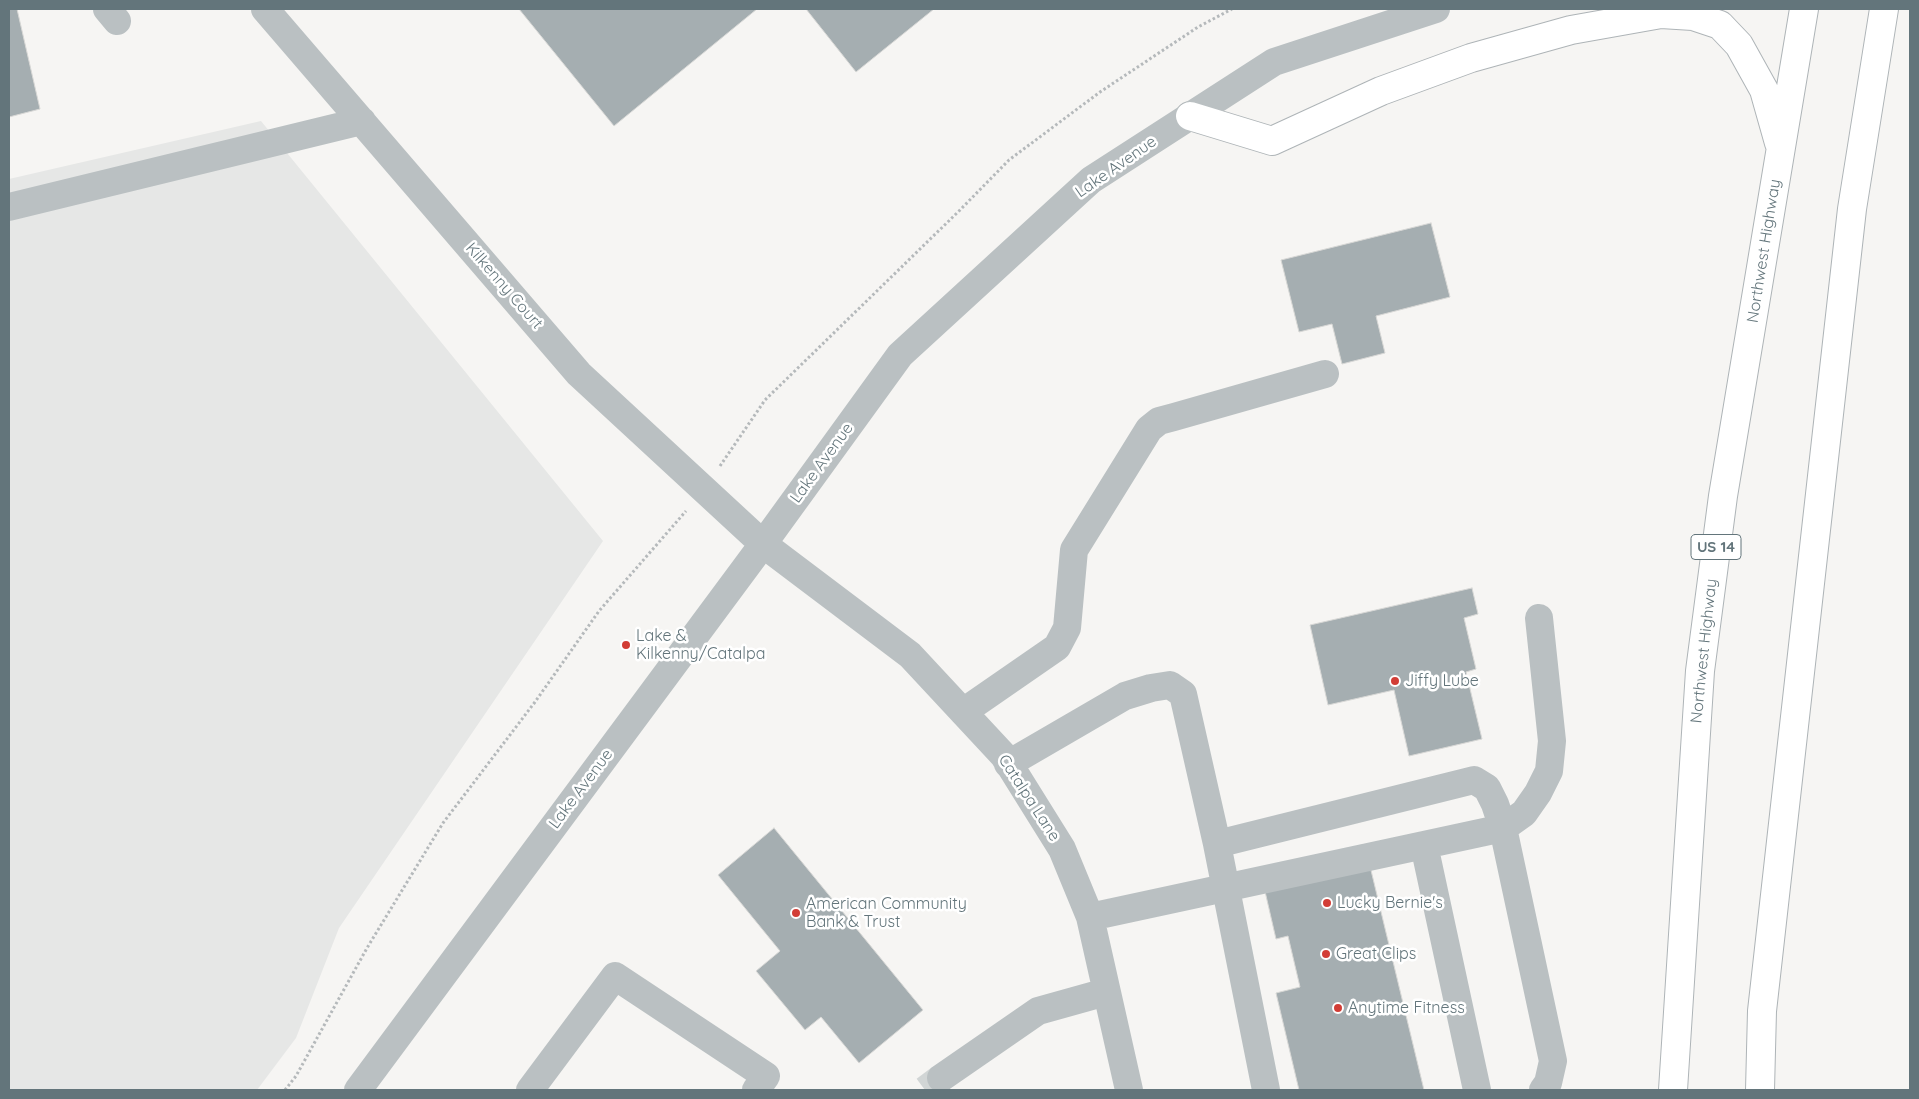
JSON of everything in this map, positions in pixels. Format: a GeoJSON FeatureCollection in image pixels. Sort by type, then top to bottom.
{"type":"FeatureCollection","features":[{"type":"Feature","properties":{"kind":"main road","name":"Northwest Highway"},"geometry":{"type":"LineString","coordinates":[[1674,1090],[1700,671],[1722,496],[1804,9]]}},
{"type":"Feature","properties":{"kind":"main road"},"geometry":{"type":"LineString","coordinates":[[1760,1090],[1762,1011],[1852,209],[1884,9]]}},
{"type":"Feature","properties":{"kind":"main road"},"geometry":{"type":"LineString","coordinates":[[1190,116],[1272,141],[1381,91],[1471,58],[1571,30],[1662,14],[1693,16],[1720,25],[1739,45],[1764,90],[1781,148]]}},
{"type":"Feature","properties":{"kind":"street","name":"Kilkenny Court"},"geometry":{"type":"LineString","coordinates":[[265,9],[579,374],[763,544]]}},
{"type":"Feature","properties":{"kind":"street","name":"Lake Avenue"},"geometry":{"type":"LineString","coordinates":[[358,1090],[763,544],[900,355],[1091,180],[1190,116],[1274,62],[1436,9]]}},
{"type":"Feature","properties":{"kind":"street"},"geometry":{"type":"LineString","coordinates":[[9,207],[362,121]]}},
{"type":"Feature","properties":{"kind":"street"},"geometry":{"type":"LineString","coordinates":[[963,712],[1057,647],[1067,628],[1074,550],[1149,429],[1159,421],[1174,416],[1325,374]]}},
{"type":"Feature","properties":{"kind":"street","name":"Catalpa Lane"},"geometry":{"type":"LineString","coordinates":[[763,544],[910,655],[1004,756],[1062,849],[1090,917],[1129,1090]]}},
{"type":"Feature","properties":{"kind":"street"},"geometry":{"type":"LineString","coordinates":[[1090,917],[1503,828],[1524,813],[1538,793],[1549,771],[1552,741],[1539,618]]}},
{"type":"Feature","properties":{"kind":"street"},"geometry":{"type":"LineString","coordinates":[[1008,764],[1125,696],[1151,688],[1170,685],[1183,694],[1217,844],[1266,1090]]}},
{"type":"Feature","properties":{"kind":"street"},"geometry":{"type":"LineString","coordinates":[[1217,844],[1474,780],[1487,788],[1503,828],[1553,1061],[1548,1083],[1543,1090]]}},
{"type":"Feature","properties":{"kind":"street"},"geometry":{"type":"LineString","coordinates":[[1424,845],[1477,1090]]}},
{"type":"Feature","properties":{"kind":"street"},"geometry":{"type":"LineString","coordinates":[[530,1090],[615,976],[766,1076],[756,1090]]}},
{"type":"Feature","properties":{"kind":"street"},"geometry":{"type":"LineString","coordinates":[[942,1078],[1038,1011],[1106,992]]}},
{"type":"Feature","properties":{"kind":"shaded area"},"geometry":{"type":"Polygon","coordinates":[[[261,121],[603,541],[339,928],[296,1038],[257,1090],[9,1090],[9,179],[261,121]]]}},
{"type":"Feature","properties":{"kind":"building"},"geometry":{"type":"Polygon","coordinates":[[[9,9],[17,9],[40,109],[9,117],[9,9]]]}},
{"type":"Feature","properties":{"kind":"building"},"geometry":{"type":"Polygon","coordinates":[[[519,9],[757,9],[614,126],[519,9]]]}},
{"type":"Feature","properties":{"kind":"building"},"geometry":{"type":"Polygon","coordinates":[[[806,9],[934,9],[856,72],[806,9]]]}},
{"type":"Feature","properties":{"kind":"building"},"geometry":{"type":"Polygon","coordinates":[[[1431,223],[1450,297],[1376,316],[1385,353],[1342,364],[1332,324],[1299,332],[1281,260],[1431,223]]]}},
{"type":"Feature","properties":{"kind":"building","name":"Jiffy Lube"},"geometry":{"type":"Polygon","coordinates":[[[1472,588],[1478,614],[1464,618],[1476,669],[1466,672],[1482,739],[1409,756],[1394,690],[1328,705],[1310,625],[1472,588]]]}},
{"type":"Feature","properties":{"kind":"building","name":"American Community Bank & Trust"},"geometry":{"type":"Polygon","coordinates":[[[774,828],[923,1010],[859,1063],[821,1017],[805,1030],[756,971],[780,951],[718,875],[774,828]]]}},
{"type":"Feature","properties":{"kind":"building"},"geometry":{"type":"Polygon","coordinates":[[[1369,862],[1424,1090],[1299,1090],[1276,993],[1300,987],[1288,936],[1276,939],[1264,887],[1369,862]]]}},
{"type":"Feature","properties":{"kind":"tunnel"},"geometry":{"type":"LineString","coordinates":[[925,1090],[941,1078]]}},
{"type":"Feature","properties":{"kind":"place","name":"Lake & Kilkenny/Catalpa"},"geometry":{"type":"Point","coordinates":[626,645]}},
{"type":"Feature","properties":{"kind":"place","name":"Jiffy Lube"},"geometry":{"type":"Point","coordinates":[1395,681]}},
{"type":"Feature","properties":{"kind":"place","name":"Lucky Bernie's"},"geometry":{"type":"Point","coordinates":[1327,903]}},
{"type":"Feature","properties":{"kind":"place","name":"American Community Bank & Trust"},"geometry":{"type":"Point","coordinates":[796,913]}},
{"type":"Feature","properties":{"kind":"place","name":"Great Clips"},"geometry":{"type":"Point","coordinates":[1326,954]}},
{"type":"Feature","properties":{"kind":"place","name":"Anytime Fitness"},"geometry":{"type":"Point","coordinates":[1338,1008]}}]}
